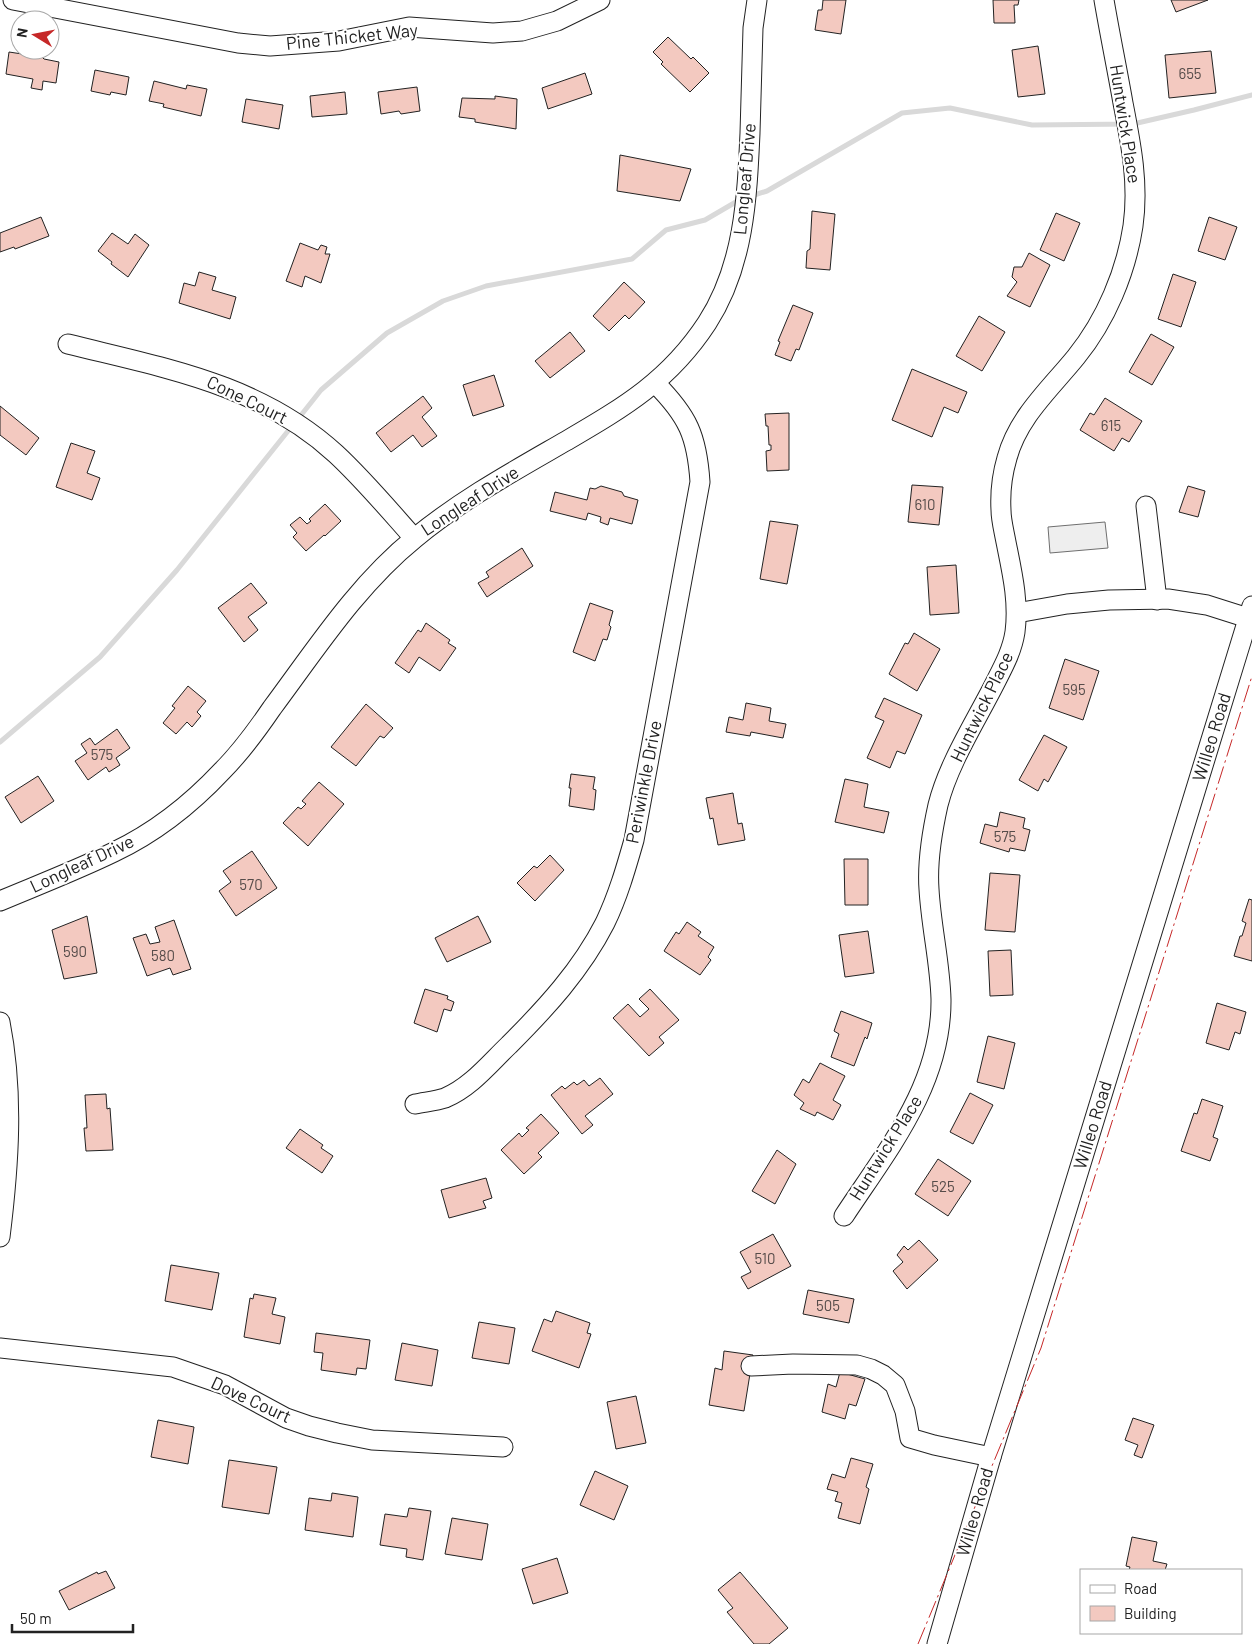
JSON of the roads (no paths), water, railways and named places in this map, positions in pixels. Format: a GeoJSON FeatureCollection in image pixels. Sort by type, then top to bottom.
{"type":"FeatureCollection","features":[{"type":"Feature","properties":{"kind":"street","name":"Pine Thicket Way"},"geometry":{"type":"LineString","coordinates":[[13,0],[238,43],[270,46],[339,41],[409,27],[493,33],[522,31],[557,21],[600,0]]}},
{"type":"Feature","properties":{"kind":"street","name":"Longleaf Drive"},"geometry":{"type":"LineString","coordinates":[[0,901],[116,851],[158,826],[192,800],[245,745],[354,598],[382,567],[414,538],[466,500],[620,409],[655,384],[684,355],[708,322],[727,285],[740,247],[747,197],[754,28],[757,0]]}},
{"type":"Feature","properties":{"kind":"street","name":"Huntwick Place"},"geometry":{"type":"LineString","coordinates":[[844,1216],[910,1115],[923,1090],[932,1064],[939,1034],[940,975],[928,888],[932,830],[940,799],[951,770],[1008,659],[1014,638],[1017,614],[1015,592],[1001,512],[1002,482],[1008,455],[1016,433],[1029,411],[1078,354],[1102,319],[1122,272],[1132,227],[1135,195],[1133,158],[1104,0]]}},
{"type":"Feature","properties":{"kind":"street","name":"Cone Court"},"geometry":{"type":"LineString","coordinates":[[68,344],[200,377],[235,390],[269,406],[301,426],[336,454],[414,538]]}},
{"type":"Feature","properties":{"kind":"street","name":"Periwinkle Drive"},"geometry":{"type":"LineString","coordinates":[[415,1104],[444,1098],[468,1085],[539,1015],[560,992],[586,956],[605,922],[622,882],[634,840],[700,482],[698,455],[689,427],[673,401],[655,384]]}},
{"type":"Feature","properties":{"kind":"street"},"geometry":{"type":"LineString","coordinates":[[1146,506],[1157,600]]}},
{"type":"Feature","properties":{"kind":"street"},"geometry":{"type":"LineString","coordinates":[[1017,614],[1067,604],[1109,600],[1157,600],[1250,612]]}},
{"type":"Feature","properties":{"kind":"street","name":"Willeo Road"},"geometry":{"type":"LineString","coordinates":[[937,1644],[991,1457],[1250,612]]}},
{"type":"Feature","properties":{"kind":"street"},"geometry":{"type":"LineString","coordinates":[[0,1022],[7,1073],[9,1131],[5,1197],[0,1237]]}},
{"type":"Feature","properties":{"kind":"street","name":"Dove Court"},"geometry":{"type":"LineString","coordinates":[[0,1348],[174,1367],[225,1385],[286,1418],[337,1433],[372,1440],[503,1447]]}},
{"type":"Feature","properties":{"kind":"street"},"geometry":{"type":"LineString","coordinates":[[752,1366],[793,1364],[857,1366],[871,1369],[896,1385],[905,1411],[910,1438],[991,1457]]}},
{"type":"Feature","properties":{"kind":"waterway"},"geometry":{"type":"LineString","coordinates":[[751,196],[767,191],[902,113],[950,108],[1032,125],[1133,124],[1252,95]]}},
{"type":"Feature","properties":{"kind":"waterway"},"geometry":{"type":"LineString","coordinates":[[298,419],[321,390],[387,333],[443,301],[486,286],[632,259],[666,230],[705,220],[741,199]]}},
{"type":"Feature","properties":{"kind":"waterway"},"geometry":{"type":"LineString","coordinates":[[0,742],[100,657],[177,570],[292,426]]}}]}
